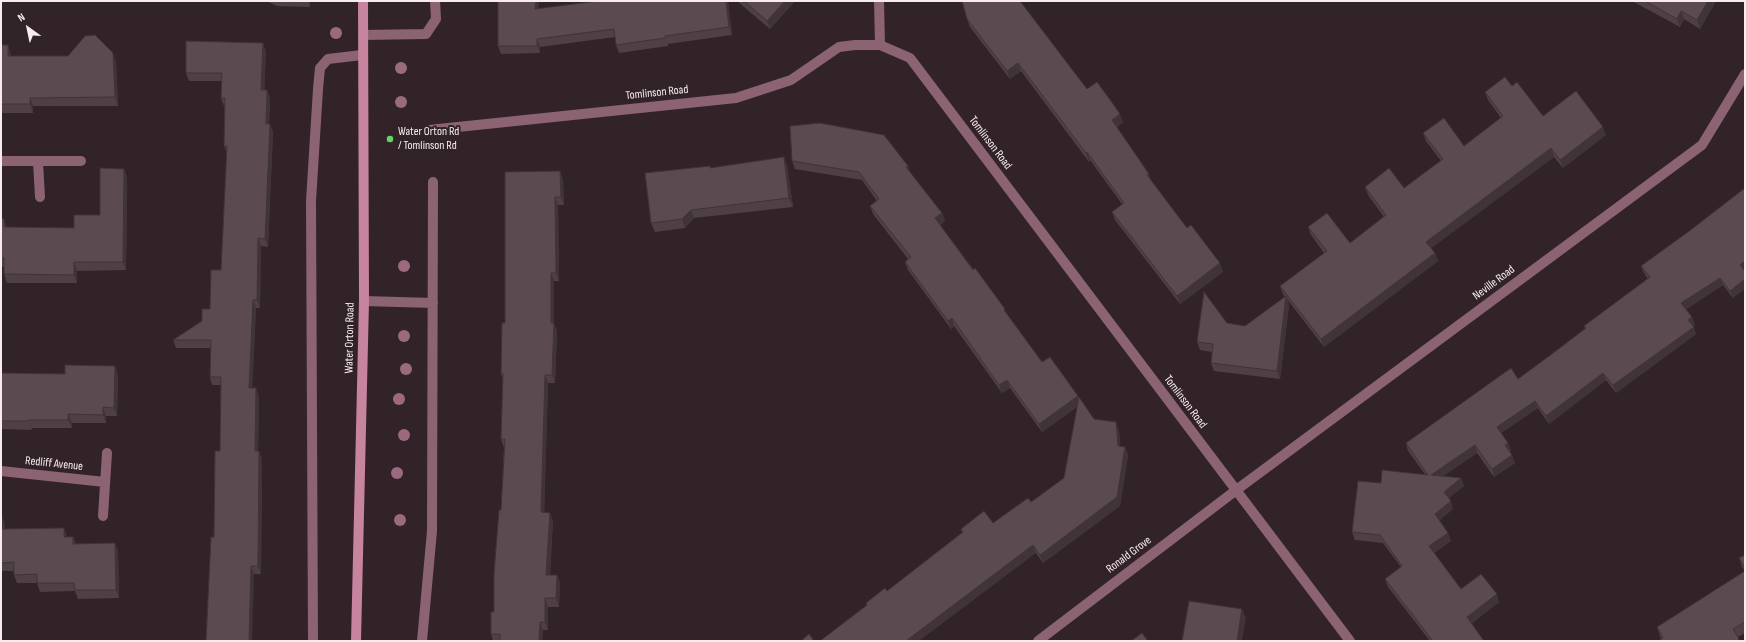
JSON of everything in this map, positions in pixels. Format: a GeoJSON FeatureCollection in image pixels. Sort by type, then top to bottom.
{"type":"FeatureCollection","features":[{"type":"Feature","properties":{"kind":"main road","name":"Water Orton Road"},"geometry":{"type":"LineString","coordinates":[[356,641],[364,301],[362,1]]}},
{"type":"Feature","properties":{"kind":"street"},"geometry":{"type":"LineString","coordinates":[[363,35],[426,34],[436,19],[435,1]]}},
{"type":"Feature","properties":{"kind":"street"},"geometry":{"type":"LineString","coordinates":[[879,1],[880,44]]}},
{"type":"Feature","properties":{"kind":"street","name":"Tomlinson Road"},"geometry":{"type":"LineString","coordinates":[[429,130],[736,98],[791,80],[839,47],[880,44],[910,58],[1235,491],[1350,641]]}},
{"type":"Feature","properties":{"kind":"street"},"geometry":{"type":"LineString","coordinates":[[313,641],[311,201],[318,89],[320,68],[328,59],[362,55]]}},
{"type":"Feature","properties":{"kind":"street","name":"Neville Road"},"geometry":{"type":"LineString","coordinates":[[1235,491],[1702,145],[1745,74]]}},
{"type":"Feature","properties":{"kind":"street"},"geometry":{"type":"LineString","coordinates":[[1,161],[81,161]]}},
{"type":"Feature","properties":{"kind":"street"},"geometry":{"type":"LineString","coordinates":[[38,162],[40,197]]}},
{"type":"Feature","properties":{"kind":"street"},"geometry":{"type":"LineString","coordinates":[[422,641],[432,531],[434,303],[433,182]]}},
{"type":"Feature","properties":{"kind":"street"},"geometry":{"type":"LineString","coordinates":[[364,301],[434,303]]}},
{"type":"Feature","properties":{"kind":"street"},"geometry":{"type":"LineString","coordinates":[[103,516],[107,454]]}},
{"type":"Feature","properties":{"kind":"street","name":"Redliff Avenue"},"geometry":{"type":"LineString","coordinates":[[1,471],[105,482]]}},
{"type":"Feature","properties":{"kind":"street","name":"Ronald Grove"},"geometry":{"type":"LineString","coordinates":[[1038,641],[1235,491]]}},
{"type":"Feature","properties":{"kind":"building"},"geometry":{"type":"Polygon","coordinates":[[[498,1],[536,1],[535,9],[598,1],[726,1],[729,27],[616,45],[614,29],[537,39],[537,46],[498,46],[498,1]]]}},
{"type":"Feature","properties":{"kind":"building"},"geometry":{"type":"Polygon","coordinates":[[[744,1],[785,1],[767,21],[744,1]]]}},
{"type":"Feature","properties":{"kind":"building"},"geometry":{"type":"Polygon","coordinates":[[[962,1],[1020,1],[1087,89],[1097,82],[1120,114],[1112,120],[1149,174],[1147,175],[1187,228],[1191,225],[1220,263],[1177,296],[1112,212],[1124,203],[1087,152],[1086,153],[1018,63],[1007,71],[967,19],[962,1]]]}},
{"type":"Feature","properties":{"kind":"building"},"geometry":{"type":"Polygon","coordinates":[[[1645,1],[1708,1],[1697,20],[1681,11],[1677,19],[1645,1]]]}},
{"type":"Feature","properties":{"kind":"building"},"geometry":{"type":"Polygon","coordinates":[[[95,35],[113,53],[115,97],[30,98],[30,104],[1,104],[1,45],[8,45],[8,56],[68,56],[85,36],[95,35]]]}},
{"type":"Feature","properties":{"kind":"building"},"geometry":{"type":"Polygon","coordinates":[[[186,41],[263,43],[261,90],[267,90],[266,124],[270,124],[265,239],[258,238],[257,300],[253,300],[249,388],[256,388],[255,451],[259,451],[258,566],[251,566],[249,641],[206,641],[211,537],[214,537],[215,451],[220,451],[221,377],[210,377],[211,340],[173,340],[202,321],[202,309],[210,309],[211,270],[221,270],[227,146],[224,146],[225,98],[221,98],[222,73],[186,73],[186,41]]]}},
{"type":"Feature","properties":{"kind":"building"},"geometry":{"type":"Polygon","coordinates":[[[1505,77],[1512,86],[1517,82],[1543,116],[1576,91],[1603,127],[1560,160],[1551,148],[1426,242],[1435,253],[1321,339],[1280,286],[1327,251],[1308,227],[1327,213],[1350,243],[1386,215],[1365,187],[1389,168],[1404,188],[1443,159],[1423,133],[1444,118],[1464,146],[1503,116],[1485,92],[1505,77]]]}},
{"type":"Feature","properties":{"kind":"building"},"geometry":{"type":"Polygon","coordinates":[[[820,123],[884,135],[908,166],[906,167],[942,213],[935,218],[973,270],[975,268],[1042,362],[1050,357],[1078,396],[1039,424],[1007,380],[999,385],[952,318],[948,321],[905,262],[911,257],[870,206],[879,199],[859,172],[792,161],[790,126],[820,123]]]}},
{"type":"Feature","properties":{"kind":"building"},"geometry":{"type":"Polygon","coordinates":[[[784,157],[789,198],[691,210],[682,219],[651,223],[645,173],[710,166],[710,168],[784,157]]]}},
{"type":"Feature","properties":{"kind":"building"},"geometry":{"type":"Polygon","coordinates":[[[100,168],[124,169],[123,262],[74,262],[74,275],[4,274],[4,258],[1,258],[1,219],[4,219],[4,227],[74,228],[74,215],[100,215],[100,168]]]}},
{"type":"Feature","properties":{"kind":"building"},"geometry":{"type":"Polygon","coordinates":[[[560,171],[561,197],[555,197],[556,273],[551,273],[551,323],[554,323],[552,375],[545,375],[541,512],[550,513],[546,575],[557,575],[556,598],[545,598],[545,622],[540,622],[539,641],[500,641],[500,634],[491,634],[491,612],[494,612],[494,574],[499,510],[501,510],[505,439],[501,439],[503,374],[501,374],[502,323],[505,323],[505,172],[560,171]]]}},
{"type":"Feature","properties":{"kind":"building"},"geometry":{"type":"Polygon","coordinates":[[[1745,188],[1745,261],[1740,265],[1745,271],[1745,279],[1730,291],[1720,278],[1681,303],[1692,317],[1688,320],[1694,327],[1613,385],[1603,373],[1546,416],[1535,401],[1497,427],[1508,443],[1505,445],[1512,455],[1492,469],[1475,445],[1431,475],[1461,478],[1444,492],[1451,501],[1435,514],[1448,533],[1429,546],[1461,589],[1481,574],[1497,594],[1467,617],[1484,641],[1433,641],[1385,579],[1402,566],[1380,535],[1352,532],[1358,481],[1381,483],[1382,470],[1428,475],[1406,443],[1511,368],[1518,379],[1556,351],[1586,328],[1584,326],[1650,277],[1641,266],[1745,188]]]}},
{"type":"Feature","properties":{"kind":"building"},"geometry":{"type":"Polygon","coordinates":[[[1204,292],[1227,323],[1245,326],[1286,296],[1277,371],[1211,363],[1213,344],[1197,342],[1204,292]]]}},
{"type":"Feature","properties":{"kind":"building"},"geometry":{"type":"Polygon","coordinates":[[[65,365],[115,366],[114,408],[103,407],[103,415],[68,414],[68,420],[1,421],[1,373],[65,374],[65,365]]]}},
{"type":"Feature","properties":{"kind":"building"},"geometry":{"type":"Polygon","coordinates":[[[1079,397],[1094,419],[1116,422],[1118,446],[1125,447],[1117,497],[1040,555],[1033,545],[906,641],[820,641],[867,605],[866,603],[885,588],[887,591],[963,532],[961,529],[984,511],[993,523],[1028,498],[1031,502],[1064,478],[1079,397]]]}},
{"type":"Feature","properties":{"kind":"building"},"geometry":{"type":"Polygon","coordinates":[[[1,517],[2,529],[64,528],[64,537],[73,537],[73,544],[115,543],[116,590],[75,590],[74,583],[37,583],[37,574],[14,575],[14,562],[1,563],[1,517]]]}},
{"type":"Feature","properties":{"kind":"building"},"geometry":{"type":"Polygon","coordinates":[[[1745,555],[1745,568],[1739,558],[1745,555]]]}},
{"type":"Feature","properties":{"kind":"building"},"geometry":{"type":"Polygon","coordinates":[[[1745,571],[1745,622],[1733,629],[1739,639],[1737,641],[1658,641],[1663,638],[1657,627],[1745,571]]]}},
{"type":"Feature","properties":{"kind":"building"},"geometry":{"type":"Polygon","coordinates":[[[1189,601],[1242,609],[1237,641],[1182,641],[1189,601]]]}},
{"type":"Feature","properties":{"kind":"building"},"geometry":{"type":"Polygon","coordinates":[[[1142,633],[1148,641],[1131,641],[1142,633]]]}},
{"type":"Feature","properties":{"kind":"building"},"geometry":{"type":"Polygon","coordinates":[[[809,634],[814,641],[801,641],[809,634]]]}},
{"type":"Feature","properties":{"kind":"place","name":"Water Orton Rd / Tomlinson Rd"},"geometry":{"type":"Point","coordinates":[390,139]}}]}
